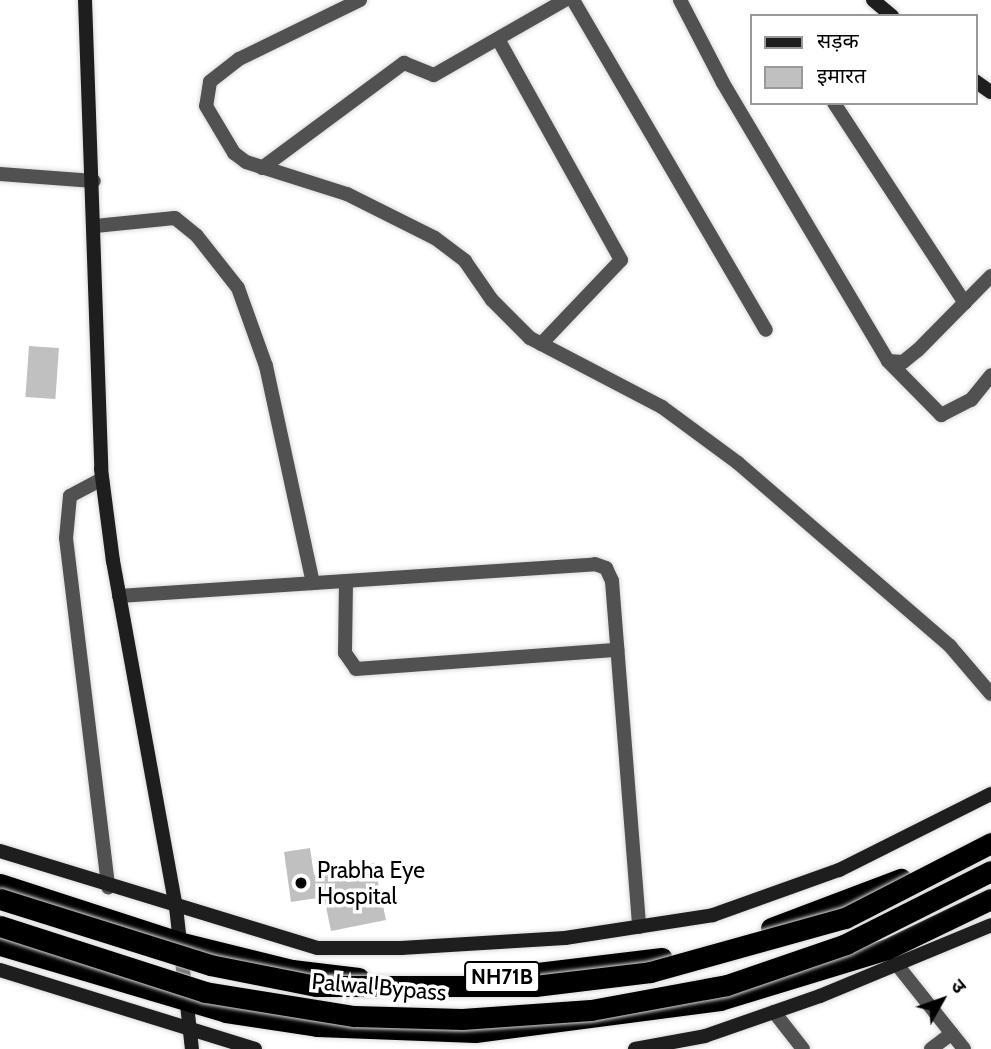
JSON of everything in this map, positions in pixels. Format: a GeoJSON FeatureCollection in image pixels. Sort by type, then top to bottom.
{"type":"FeatureCollection","features":[{"type":"Feature","properties":{"kind":"highway","name":"NH71B"},"geometry":{"type":"LineString","coordinates":[[0,884],[178,943],[346,978],[448,981],[650,962],[846,904],[991,831]]}},
{"type":"Feature","properties":{"kind":"highway","name":"Palwal Bypass"},"geometry":{"type":"LineString","coordinates":[[0,899],[211,965],[316,986],[535,986],[650,972],[845,918],[991,843]]}},
{"type":"Feature","properties":{"kind":"highway","name":"Palwal Bypass"},"geometry":{"type":"LineString","coordinates":[[0,926],[205,992],[354,1016],[462,1019],[591,1010],[727,985],[846,944],[991,871]]}},
{"type":"Feature","properties":{"kind":"highway"},"geometry":{"type":"LineString","coordinates":[[0,945],[185,1001],[317,1027],[395,1032],[552,1025],[720,1000],[887,948],[991,899]]}},
{"type":"Feature","properties":{"kind":"street"},"geometry":{"type":"LineString","coordinates":[[85,0],[94,181],[102,479],[119,596],[176,907],[192,1049]]}},
{"type":"Feature","properties":{"kind":"street"},"geometry":{"type":"LineString","coordinates":[[360,0],[239,59],[210,82],[206,106],[234,153],[262,168],[347,194],[435,238],[465,261],[507,317],[541,344],[700,432],[950,646],[991,694]]}},
{"type":"Feature","properties":{"kind":"street"},"geometry":{"type":"LineString","coordinates":[[262,168],[404,63],[434,75],[565,0]]}},
{"type":"Feature","properties":{"kind":"street"},"geometry":{"type":"LineString","coordinates":[[573,0],[766,330]]}},
{"type":"Feature","properties":{"kind":"street"},"geometry":{"type":"LineString","coordinates":[[680,0],[730,96],[888,361],[941,415],[965,405],[991,375]]}},
{"type":"Feature","properties":{"kind":"street"},"geometry":{"type":"LineString","coordinates":[[873,0],[890,14]]}},
{"type":"Feature","properties":{"kind":"street"},"geometry":{"type":"LineString","coordinates":[[498,39],[621,260],[541,344]]}},
{"type":"Feature","properties":{"kind":"street"},"geometry":{"type":"LineString","coordinates":[[835,105],[965,303]]}},
{"type":"Feature","properties":{"kind":"street"},"geometry":{"type":"LineString","coordinates":[[0,174],[94,181]]}},
{"type":"Feature","properties":{"kind":"street"},"geometry":{"type":"LineString","coordinates":[[95,226],[175,218],[197,236],[238,288],[266,366],[313,583]]}},
{"type":"Feature","properties":{"kind":"street"},"geometry":{"type":"LineString","coordinates":[[888,361],[903,362],[991,276]]}},
{"type":"Feature","properties":{"kind":"street"},"geometry":{"type":"LineString","coordinates":[[102,479],[71,496],[66,538],[108,887]]}},
{"type":"Feature","properties":{"kind":"street"},"geometry":{"type":"LineString","coordinates":[[119,596],[601,565],[612,581],[639,927]]}},
{"type":"Feature","properties":{"kind":"street"},"geometry":{"type":"LineString","coordinates":[[346,581],[345,653],[356,669],[617,650]]}},
{"type":"Feature","properties":{"kind":"street"},"geometry":{"type":"LineString","coordinates":[[0,851],[108,887],[318,948],[565,938],[713,915],[839,870],[991,794]]}},
{"type":"Feature","properties":{"kind":"street"},"geometry":{"type":"LineString","coordinates":[[635,1049],[706,1042],[774,1012],[898,966],[991,925]]}},
{"type":"Feature","properties":{"kind":"street"},"geometry":{"type":"LineString","coordinates":[[898,966],[964,1049]]}},
{"type":"Feature","properties":{"kind":"street"},"geometry":{"type":"LineString","coordinates":[[0,970],[192,1033],[255,1049]]}},
{"type":"Feature","properties":{"kind":"street"},"geometry":{"type":"LineString","coordinates":[[774,1012],[803,1049]]}},
{"type":"Feature","properties":{"kind":"street"},"geometry":{"type":"LineString","coordinates":[[931,1049],[951,1033]]}},
{"type":"Feature","properties":{"kind":"building"},"geometry":{"type":"Polygon","coordinates":[[[29,346],[59,348],[55,399],[25,397],[29,346]]]}},
{"type":"Feature","properties":{"kind":"building"},"geometry":{"type":"Polygon","coordinates":[[[310,848],[314,875],[374,863],[386,920],[331,931],[324,897],[291,902],[284,852],[310,848]]]}},
{"type":"Feature","properties":{"kind":"place","name":"Prabha Eye Hospital"},"geometry":{"type":"Point","coordinates":[301,883]}}]}
